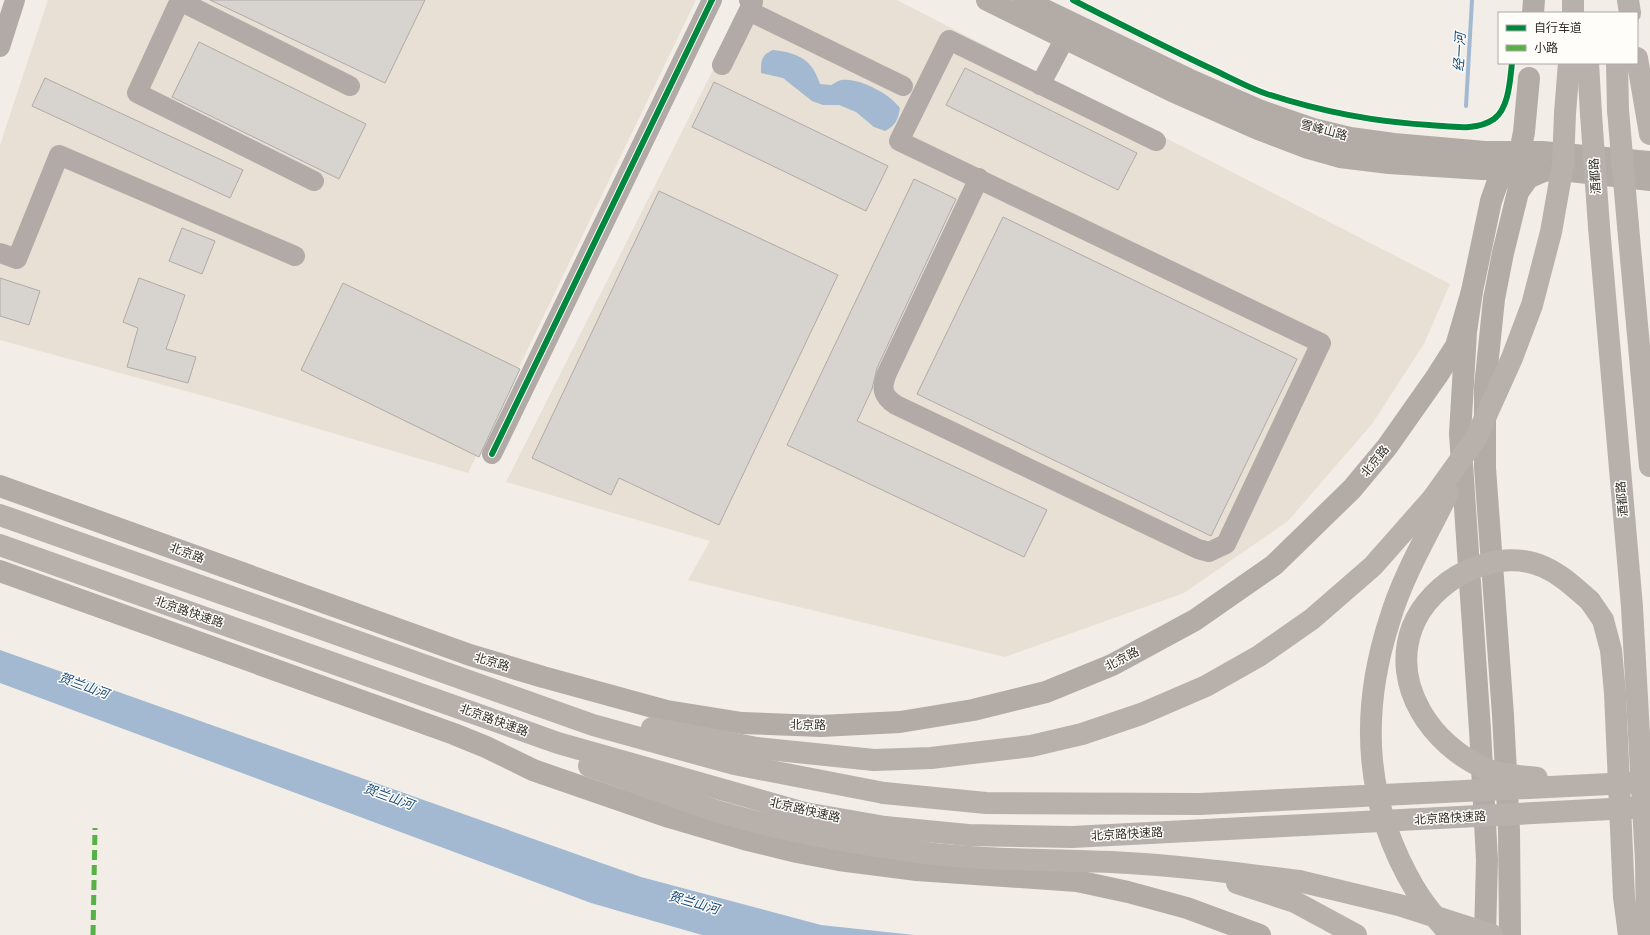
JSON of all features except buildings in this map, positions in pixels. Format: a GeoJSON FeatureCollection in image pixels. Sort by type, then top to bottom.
{"type":"FeatureCollection","features":[{"type":"Feature","properties":{"kind":"highway"},"geometry":{"type":"LineString","coordinates":[[1573,0],[1573,12]]}},
{"type":"Feature","properties":{"kind":"highway"},"geometry":{"type":"LineString","coordinates":[[1585,0],[1586,12]]}},
{"type":"Feature","properties":{"kind":"highway"},"geometry":{"type":"LineString","coordinates":[[1615,0],[1616,12]]}},
{"type":"Feature","properties":{"kind":"highway"},"geometry":{"type":"LineString","coordinates":[[1628,0],[1630,12]]}},
{"type":"Feature","properties":{"kind":"highway"},"geometry":{"type":"LineString","coordinates":[[1450,935],[1416,890],[1391,843],[1380,811],[1371,759],[1370,726],[1375,675],[1390,618],[1408,574],[1476,438],[1512,358],[1532,305],[1551,232],[1563,164],[1569,64]]}},
{"type":"Feature","properties":{"kind":"highway","name":"酒都路"},"geometry":{"type":"LineString","coordinates":[[1588,64],[1599,227],[1632,607],[1646,861],[1647,935]]}},
{"type":"Feature","properties":{"kind":"highway"},"geometry":{"type":"LineString","coordinates":[[1617,64],[1618,110],[1650,466]]}},
{"type":"Feature","properties":{"kind":"highway"},"geometry":{"type":"LineString","coordinates":[[1638,64],[1650,134]]}},
{"type":"Feature","properties":{"kind":"highway"},"geometry":{"type":"LineString","coordinates":[[502,694],[648,727],[757,748],[874,760],[931,758],[1031,746],[1082,734],[1141,714],[1206,686],[1259,656],[1312,619],[1373,566],[1433,498],[1476,438]]}},
{"type":"Feature","properties":{"kind":"highway"},"geometry":{"type":"LineString","coordinates":[[0,515],[502,694],[594,725],[734,764],[884,793],[986,803],[1200,804],[1650,782]]}},
{"type":"Feature","properties":{"kind":"highway","name":"北京路快速路"},"geometry":{"type":"LineString","coordinates":[[0,545],[558,743],[805,813],[885,827],[968,835],[1072,837],[1650,807]]}},
{"type":"Feature","properties":{"kind":"highway"},"geometry":{"type":"LineString","coordinates":[[1606,785],[1514,776],[1484,768],[1464,756],[1437,735],[1418,710],[1408,680],[1407,653],[1412,628],[1426,604],[1444,584],[1467,570],[1492,562],[1521,561],[1543,566],[1566,579],[1590,601],[1602,620],[1611,650],[1615,693],[1624,897],[1629,935]]}},
{"type":"Feature","properties":{"kind":"highway"},"geometry":{"type":"LineString","coordinates":[[431,697],[545,751],[720,812],[816,836],[921,852],[1017,860],[1112,862],[1222,871],[1298,881],[1399,904],[1492,935]]}},
{"type":"Feature","properties":{"kind":"highway"},"geometry":{"type":"LineString","coordinates":[[1112,862],[1229,881],[1295,902],[1356,935]]}},
{"type":"Feature","properties":{"kind":"main road","name":"雪峰山路"},"geometry":{"type":"LineString","coordinates":[[987,0],[1217,111],[1308,148],[1340,157],[1389,163],[1484,160],[1520,152],[1550,162],[1650,162]]}},
{"type":"Feature","properties":{"kind":"main road","name":"雪峰山路"},"geometry":{"type":"LineString","coordinates":[[1024,0],[1201,85],[1261,111],[1313,129],[1350,138],[1394,144],[1484,160]]}},
{"type":"Feature","properties":{"kind":"main road"},"geometry":{"type":"LineString","coordinates":[[1533,12],[1534,0]]}},
{"type":"Feature","properties":{"kind":"main road"},"geometry":{"type":"LineString","coordinates":[[1529,70],[1520,122],[1505,140],[1484,160],[1507,169],[1550,162],[1650,180]]}},
{"type":"Feature","properties":{"kind":"main road"},"geometry":{"type":"LineString","coordinates":[[1485,935],[1487,860],[1480,730],[1460,434],[1466,332],[1472,291],[1491,201],[1497,184],[1520,152],[1524,132],[1529,70]]}},
{"type":"Feature","properties":{"kind":"main road"},"geometry":{"type":"LineString","coordinates":[[1529,70],[1532,118],[1550,162]]}},
{"type":"Feature","properties":{"kind":"main road"},"geometry":{"type":"LineString","coordinates":[[1510,935],[1509,845],[1503,715],[1485,468],[1485,387],[1494,299],[1502,253],[1518,192],[1528,178],[1550,162]]}},
{"type":"Feature","properties":{"kind":"main road","name":"北京路"},"geometry":{"type":"LineString","coordinates":[[0,486],[470,655],[543,677],[667,711],[742,723],[821,726],[900,722],[973,710],[1046,692],[1112,665],[1195,620],[1274,565],[1352,489],[1387,446],[1437,376],[1456,346],[1472,291]]}},
{"type":"Feature","properties":{"kind":"main road"},"geometry":{"type":"LineString","coordinates":[[0,571],[454,734],[486,747],[533,770],[669,817],[744,839],[797,852],[840,860],[917,870],[1077,882],[1128,892],[1187,908],[1260,935]]}},
{"type":"Feature","properties":{"kind":"street"},"geometry":{"type":"LineString","coordinates":[[0,47],[14,0]]}},
{"type":"Feature","properties":{"kind":"street"},"geometry":{"type":"LineString","coordinates":[[492,454],[712,0]]}},
{"type":"Feature","properties":{"kind":"street"},"geometry":{"type":"LineString","coordinates":[[314,181],[137,93],[180,1],[350,86]]}},
{"type":"Feature","properties":{"kind":"street"},"geometry":{"type":"LineString","coordinates":[[722,65],[749,5],[903,86]]}},
{"type":"Feature","properties":{"kind":"street"},"geometry":{"type":"LineString","coordinates":[[1040,85],[1065,38]]}},
{"type":"Feature","properties":{"kind":"street"},"geometry":{"type":"LineString","coordinates":[[979,178],[887,373],[882,386],[888,400],[1198,549],[1209,552],[1226,544],[1321,343],[979,178],[899,141],[949,40],[1156,141]]}},
{"type":"Feature","properties":{"kind":"street"},"geometry":{"type":"LineString","coordinates":[[0,253],[17,259],[59,155],[295,256]]}},
{"type":"Feature","properties":{"kind":"shaded area"},"geometry":{"type":"Polygon","coordinates":[[[48,0],[696,0],[468,473],[251,409],[0,340],[0,145],[48,0]]]}},
{"type":"Feature","properties":{"kind":"shaded area"},"geometry":{"type":"Polygon","coordinates":[[[748,0],[897,0],[1450,284],[1424,344],[1372,424],[1288,521],[1184,593],[1005,657],[688,580],[710,541],[506,482],[748,0]]]}},
{"type":"Feature","properties":{"kind":"water"},"geometry":{"type":"Polygon","coordinates":[[[773,50],[797,55],[803,59],[813,69],[820,84],[831,85],[841,80],[849,80],[866,84],[882,92],[900,108],[896,122],[885,131],[874,127],[856,112],[839,105],[823,105],[812,101],[783,78],[761,73],[762,59],[766,54],[773,50]]]}},
{"type":"Feature","properties":{"kind":"water","name":"贺兰山河"},"geometry":{"type":"Polygon","coordinates":[[[0,650],[641,877],[821,925],[914,935],[702,935],[591,903],[0,683],[0,650]]]}},
{"type":"Feature","properties":{"kind":"waterway","name":"经一河"},"geometry":{"type":"LineString","coordinates":[[1466,106],[1472,0]]}},
{"type":"Feature","properties":{"kind":"marked path"},"geometry":{"type":"LineString","coordinates":[[93,935],[95,828]]}},
{"type":"Feature","properties":{"kind":"cycle path"},"geometry":{"type":"LineString","coordinates":[[492,454],[712,0]]}},
{"type":"Feature","properties":{"kind":"cycle path"},"geometry":{"type":"LineString","coordinates":[[1073,0],[1260,92],[1307,106],[1347,115],[1408,124],[1471,127],[1479,126],[1494,119],[1499,114],[1506,101],[1512,64]]}}]}
